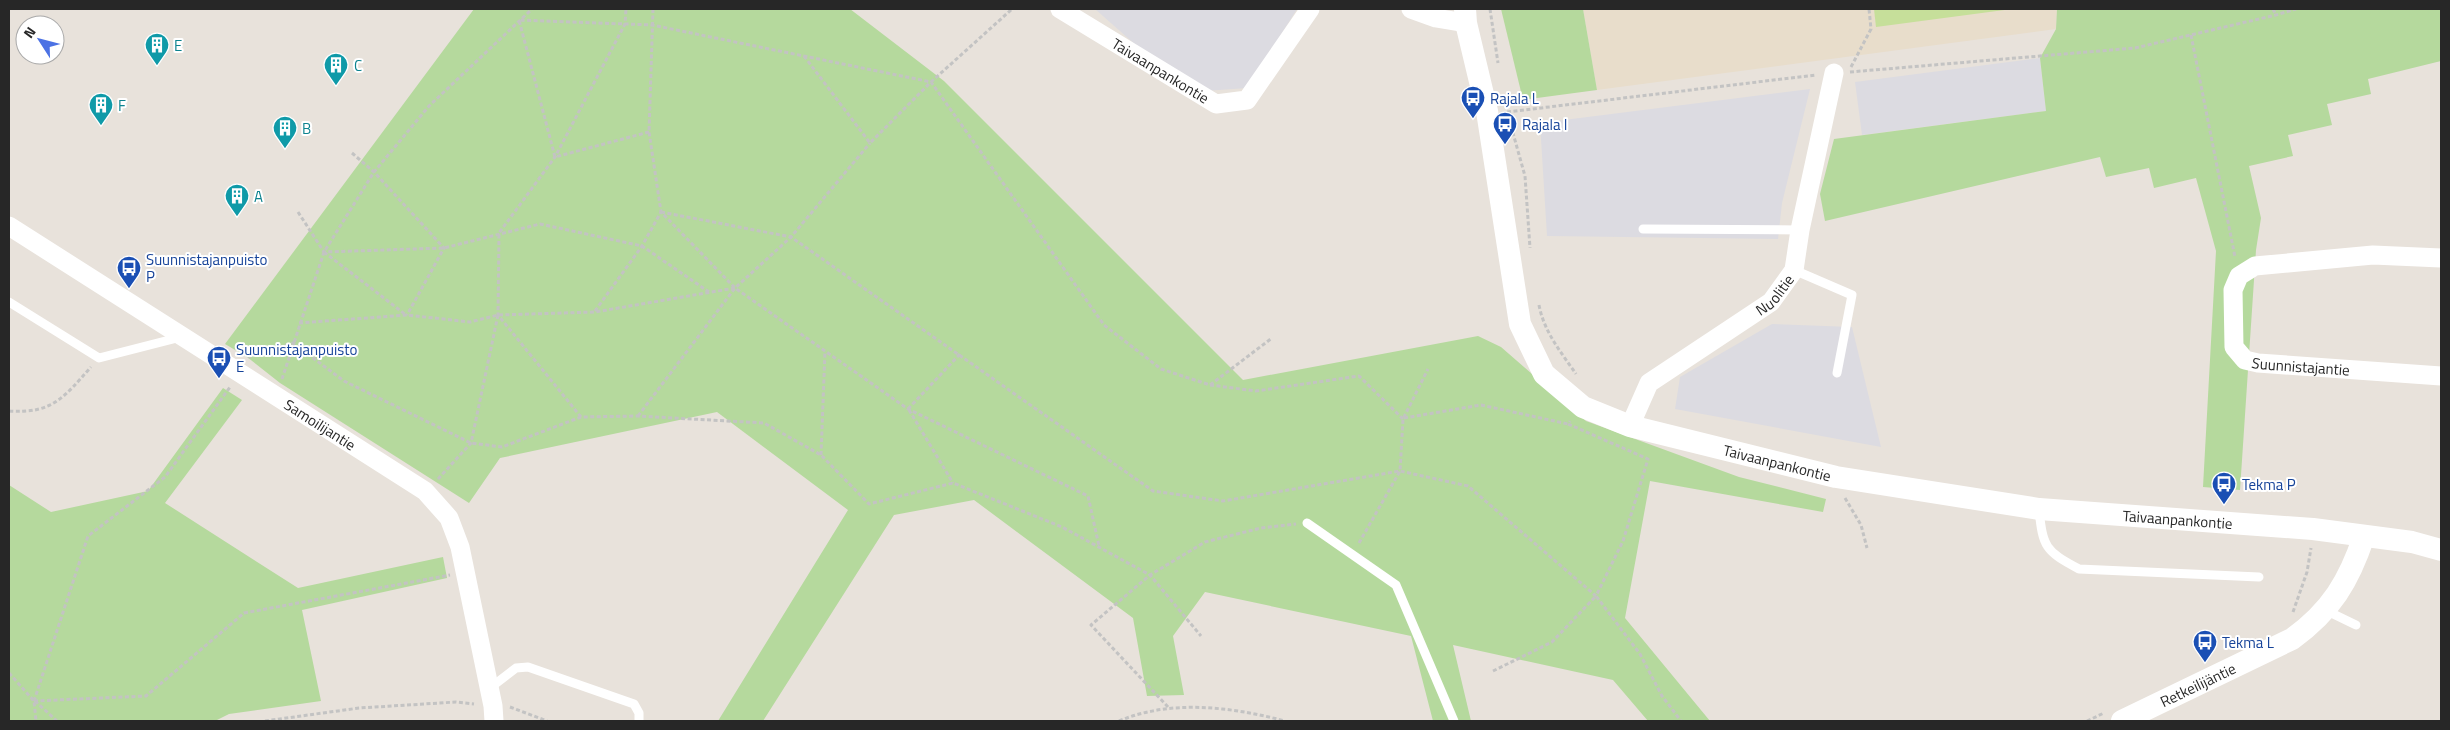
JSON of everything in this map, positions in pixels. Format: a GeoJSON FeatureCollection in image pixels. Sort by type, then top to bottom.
{"type":"FeatureCollection","features":[{"type":"Feature","properties":{"kind":"street","name":"Taivaanpankontie"},"geometry":{"type":"LineString","coordinates":[[1060,9],[1216,104],[1247,100],[1310,9]]}},
{"type":"Feature","properties":{"kind":"street","name":"Taivaanpankontie"},"geometry":{"type":"LineString","coordinates":[[1411,9],[1436,18],[1465,16],[1487,111],[1520,324],[1544,374],[1583,407],[1630,426],[1836,477],[2039,510],[2313,529],[2412,542],[2441,550]]}},
{"type":"Feature","properties":{"kind":"street","name":"Nuolitie"},"geometry":{"type":"LineString","coordinates":[[1630,426],[1649,383],[1771,302],[1794,270],[1800,230],[1834,73]]}},
{"type":"Feature","properties":{"kind":"street","name":"Samoilijantie"},"geometry":{"type":"LineString","coordinates":[[9,226],[425,491],[449,518],[460,547],[492,705]]}},
{"type":"Feature","properties":{"kind":"street"},"geometry":{"type":"LineString","coordinates":[[2239,276],[2256,266],[2373,255],[2441,258]]}},
{"type":"Feature","properties":{"kind":"street","name":"Suunnistajantie"},"geometry":{"type":"LineString","coordinates":[[2239,276],[2233,290],[2234,348],[2245,360],[2258,363],[2441,376]]}},
{"type":"Feature","properties":{"kind":"street","name":"Retkeilijäntie"},"geometry":{"type":"LineString","coordinates":[[2117,715],[2292,639],[2314,622],[2325,610],[2353,568],[2364,536]]}},
{"type":"Feature","properties":{"kind":"lane"},"geometry":{"type":"LineString","coordinates":[[1643,229],[1800,230]]}},
{"type":"Feature","properties":{"kind":"lane"},"geometry":{"type":"LineString","coordinates":[[1794,270],[1852,295],[1837,373]]}},
{"type":"Feature","properties":{"kind":"lane"},"geometry":{"type":"LineString","coordinates":[[9,302],[99,358],[181,336]]}},
{"type":"Feature","properties":{"kind":"lane"},"geometry":{"type":"LineString","coordinates":[[2039,510],[2043,540],[2055,557],[2079,569],[2259,577]]}},
{"type":"Feature","properties":{"kind":"lane"},"geometry":{"type":"LineString","coordinates":[[1307,523],[1396,585],[1454,721]]}},
{"type":"Feature","properties":{"kind":"lane"},"geometry":{"type":"LineString","coordinates":[[2325,610],[2356,625]]}},
{"type":"Feature","properties":{"kind":"lane"},"geometry":{"type":"LineString","coordinates":[[492,705],[516,668],[528,667],[634,704],[640,713],[639,721]]}},
{"type":"Feature","properties":{"kind":"path"},"geometry":{"type":"LineString","coordinates":[[274,396],[324,252],[374,172],[430,106],[532,9]]}},
{"type":"Feature","properties":{"kind":"path"},"geometry":{"type":"LineString","coordinates":[[432,485],[471,443],[498,315],[500,233],[555,157],[625,24],[626,9]]}},
{"type":"Feature","properties":{"kind":"path"},"geometry":{"type":"LineString","coordinates":[[653,9],[649,132],[661,212],[735,288],[908,409],[1088,496],[1100,546]]}},
{"type":"Feature","properties":{"kind":"path"},"geometry":{"type":"LineString","coordinates":[[637,416],[735,288],[791,237],[870,143],[930,82],[1012,9]]}},
{"type":"Feature","properties":{"kind":"path"},"geometry":{"type":"LineString","coordinates":[[1490,9],[1498,66]]}},
{"type":"Feature","properties":{"kind":"path"},"geometry":{"type":"LineString","coordinates":[[1869,9],[1871,30],[1848,72],[2135,48],[2296,9]]}},
{"type":"Feature","properties":{"kind":"path"},"geometry":{"type":"LineString","coordinates":[[2273,9],[2276,15]]}},
{"type":"Feature","properties":{"kind":"path"},"geometry":{"type":"LineString","coordinates":[[519,20],[652,25],[930,82],[1104,325],[1161,369],[1210,385],[1256,391],[1359,376],[1404,419]]}},
{"type":"Feature","properties":{"kind":"path"},"geometry":{"type":"LineString","coordinates":[[519,20],[555,157]]}},
{"type":"Feature","properties":{"kind":"path"},"geometry":{"type":"LineString","coordinates":[[2191,35],[2239,276]]}},
{"type":"Feature","properties":{"kind":"path"},"geometry":{"type":"LineString","coordinates":[[803,56],[870,143]]}},
{"type":"Feature","properties":{"kind":"path"},"geometry":{"type":"LineString","coordinates":[[1507,112],[1834,73]]}},
{"type":"Feature","properties":{"kind":"path"},"geometry":{"type":"LineString","coordinates":[[1505,103],[1525,176],[1530,249]]}},
{"type":"Feature","properties":{"kind":"path"},"geometry":{"type":"LineString","coordinates":[[555,157],[649,132]]}},
{"type":"Feature","properties":{"kind":"path"},"geometry":{"type":"LineString","coordinates":[[352,153],[374,172],[444,248]]}},
{"type":"Feature","properties":{"kind":"path"},"geometry":{"type":"LineString","coordinates":[[298,212],[324,252],[407,315]]}},
{"type":"Feature","properties":{"kind":"path"},"geometry":{"type":"LineString","coordinates":[[661,212],[791,237],[1153,491],[1223,501],[1400,471],[1468,486],[1596,596],[1640,654],[1662,696],[1680,721]]}},
{"type":"Feature","properties":{"kind":"path"},"geometry":{"type":"LineString","coordinates":[[594,312],[642,246],[661,212]]}},
{"type":"Feature","properties":{"kind":"path"},"geometry":{"type":"LineString","coordinates":[[324,252],[444,248],[540,224],[642,246],[709,292]]}},
{"type":"Feature","properties":{"kind":"path"},"geometry":{"type":"LineString","coordinates":[[407,315],[444,248]]}},
{"type":"Feature","properties":{"kind":"path"},"geometry":{"type":"LineString","coordinates":[[299,323],[407,315],[470,322],[498,315],[594,312],[735,288]]}},
{"type":"Feature","properties":{"kind":"path"},"geometry":{"type":"LineString","coordinates":[[1538,301],[1542,318],[1554,343],[1583,380]]}},
{"type":"Feature","properties":{"kind":"path"},"geometry":{"type":"LineString","coordinates":[[498,315],[580,417]]}},
{"type":"Feature","properties":{"kind":"path"},"geometry":{"type":"LineString","coordinates":[[1210,385],[1272,338]]}},
{"type":"Feature","properties":{"kind":"path"},"geometry":{"type":"LineString","coordinates":[[293,343],[344,381],[471,443],[502,446],[580,417],[637,416],[764,423],[821,455],[869,504],[953,484],[1062,527],[1100,546],[1150,575],[1201,636]]}},
{"type":"Feature","properties":{"kind":"path"},"geometry":{"type":"LineString","coordinates":[[247,357],[293,343]]}},
{"type":"Feature","properties":{"kind":"path"},"geometry":{"type":"LineString","coordinates":[[821,455],[825,350]]}},
{"type":"Feature","properties":{"kind":"path"},"geometry":{"type":"LineString","coordinates":[[908,409],[960,354]]}},
{"type":"Feature","properties":{"kind":"path"},"geometry":{"type":"LineString","coordinates":[[9,411],[24,412],[61,401],[99,358]]}},
{"type":"Feature","properties":{"kind":"path"},"geometry":{"type":"LineString","coordinates":[[1352,554],[1400,471],[1404,419],[1428,369]]}},
{"type":"Feature","properties":{"kind":"path"},"geometry":{"type":"LineString","coordinates":[[36,721],[34,701],[88,536],[165,477],[230,386]]}},
{"type":"Feature","properties":{"kind":"path"},"geometry":{"type":"LineString","coordinates":[[1404,419],[1481,405],[1568,424],[1648,459],[1623,541],[1596,596],[1552,642],[1493,671]]}},
{"type":"Feature","properties":{"kind":"path"},"geometry":{"type":"LineString","coordinates":[[1568,424],[1583,407]]}},
{"type":"Feature","properties":{"kind":"path"},"geometry":{"type":"LineString","coordinates":[[908,409],[953,484]]}},
{"type":"Feature","properties":{"kind":"path"},"geometry":{"type":"LineString","coordinates":[[1850,494],[1842,492],[1861,524],[1867,548]]}},
{"type":"Feature","properties":{"kind":"path"},"geometry":{"type":"LineString","coordinates":[[1168,708],[1091,625],[1150,575],[1205,542],[1261,528],[1307,523]]}},
{"type":"Feature","properties":{"kind":"path"},"geometry":{"type":"LineString","coordinates":[[2292,614],[2307,572],[2313,529]]}},
{"type":"Feature","properties":{"kind":"path"},"geometry":{"type":"LineString","coordinates":[[34,701],[146,696],[244,613],[466,572]]}},
{"type":"Feature","properties":{"kind":"path"},"geometry":{"type":"LineString","coordinates":[[9,673],[34,701],[57,721]]}},
{"type":"Feature","properties":{"kind":"path"},"geometry":{"type":"LineString","coordinates":[[265,721],[359,708],[456,702],[510,707],[547,721]]}},
{"type":"Feature","properties":{"kind":"path"},"geometry":{"type":"LineString","coordinates":[[1119,721],[1138,713],[1168,708],[1207,708],[1266,716],[1285,721]]}},
{"type":"Feature","properties":{"kind":"path"},"geometry":{"type":"LineString","coordinates":[[2087,721],[2117,715]]}},
{"type":"Feature","properties":{"kind":"shaded area"},"geometry":{"type":"Polygon","coordinates":[[[1095,9],[1297,9],[1248,88],[1189,92],[1095,9]]]}},
{"type":"Feature","properties":{"kind":"shaded area"},"geometry":{"type":"Polygon","coordinates":[[[1583,9],[2057,9],[2056,29],[1597,90],[1583,9]]]}},
{"type":"Feature","properties":{"kind":"shaded area"},"geometry":{"type":"Polygon","coordinates":[[[2040,58],[2046,111],[1862,135],[1855,82],[2040,58]]]}},
{"type":"Feature","properties":{"kind":"shaded area"},"geometry":{"type":"Polygon","coordinates":[[[1810,89],[1782,203],[1778,239],[1547,236],[1540,123],[1810,89]]]}},
{"type":"Feature","properties":{"kind":"shaded area"},"geometry":{"type":"Polygon","coordinates":[[[1772,324],[1852,327],[1881,447],[1675,409],[1680,377],[1772,324]]]}},
{"type":"Feature","properties":{"kind":"green space"},"geometry":{"type":"Polygon","coordinates":[[[474,9],[850,9],[944,81],[1243,380],[1478,336],[1501,347],[1586,421],[1739,477],[1826,499],[1823,512],[1650,481],[1625,618],[1710,721],[1648,721],[1613,680],[1453,645],[1471,721],[1433,721],[1411,636],[1205,592],[1173,636],[1184,695],[1147,696],[1133,618],[974,500],[894,515],[763,721],[718,721],[848,510],[717,412],[500,458],[469,503],[280,383],[247,357],[225,344],[474,9]]]}},
{"type":"Feature","properties":{"kind":"green space"},"geometry":{"type":"Polygon","coordinates":[[[1501,9],[1583,9],[1597,90],[1523,100],[1501,9]]]}},
{"type":"Feature","properties":{"kind":"green space"},"geometry":{"type":"Polygon","coordinates":[[[1874,9],[2012,9],[1876,27],[1874,9]]]}},
{"type":"Feature","properties":{"kind":"green space"},"geometry":{"type":"Polygon","coordinates":[[[2057,9],[2441,9],[2441,61],[2368,79],[2371,94],[2327,104],[2332,125],[2288,135],[2293,156],[2249,166],[2261,218],[2256,250],[2240,490],[2203,487],[2216,251],[2196,178],[2154,188],[2149,168],[2106,177],[2100,157],[1825,221],[1820,194],[1834,139],[2046,111],[2040,58],[2056,29],[2057,9]]]}},
{"type":"Feature","properties":{"kind":"green space"},"geometry":{"type":"Polygon","coordinates":[[[223,388],[242,400],[165,503],[298,588],[443,557],[447,578],[302,610],[321,701],[229,714],[215,721],[9,721],[9,485],[51,512],[148,491],[223,388]]]}},
{"type":"Feature","properties":{"kind":"place","name":"E"},"geometry":{"type":"Point","coordinates":[157,66]}},
{"type":"Feature","properties":{"kind":"place","name":"C"},"geometry":{"type":"Point","coordinates":[336,86]}},
{"type":"Feature","properties":{"kind":"place","name":"Rajala L"},"geometry":{"type":"Point","coordinates":[1473,119]}},
{"type":"Feature","properties":{"kind":"place","name":"F"},"geometry":{"type":"Point","coordinates":[101,126]}},
{"type":"Feature","properties":{"kind":"place","name":"Rajala I"},"geometry":{"type":"Point","coordinates":[1505,145]}},
{"type":"Feature","properties":{"kind":"place","name":"B"},"geometry":{"type":"Point","coordinates":[285,149]}},
{"type":"Feature","properties":{"kind":"place","name":"A"},"geometry":{"type":"Point","coordinates":[237,217]}},
{"type":"Feature","properties":{"kind":"place","name":"Suunnistajanpuisto P"},"geometry":{"type":"Point","coordinates":[129,289]}},
{"type":"Feature","properties":{"kind":"place","name":"Suunnistajanpuisto E"},"geometry":{"type":"Point","coordinates":[219,379]}},
{"type":"Feature","properties":{"kind":"place","name":"Tekma P"},"geometry":{"type":"Point","coordinates":[2224,505]}},
{"type":"Feature","properties":{"kind":"place","name":"Tekma L"},"geometry":{"type":"Point","coordinates":[2205,663]}}]}
